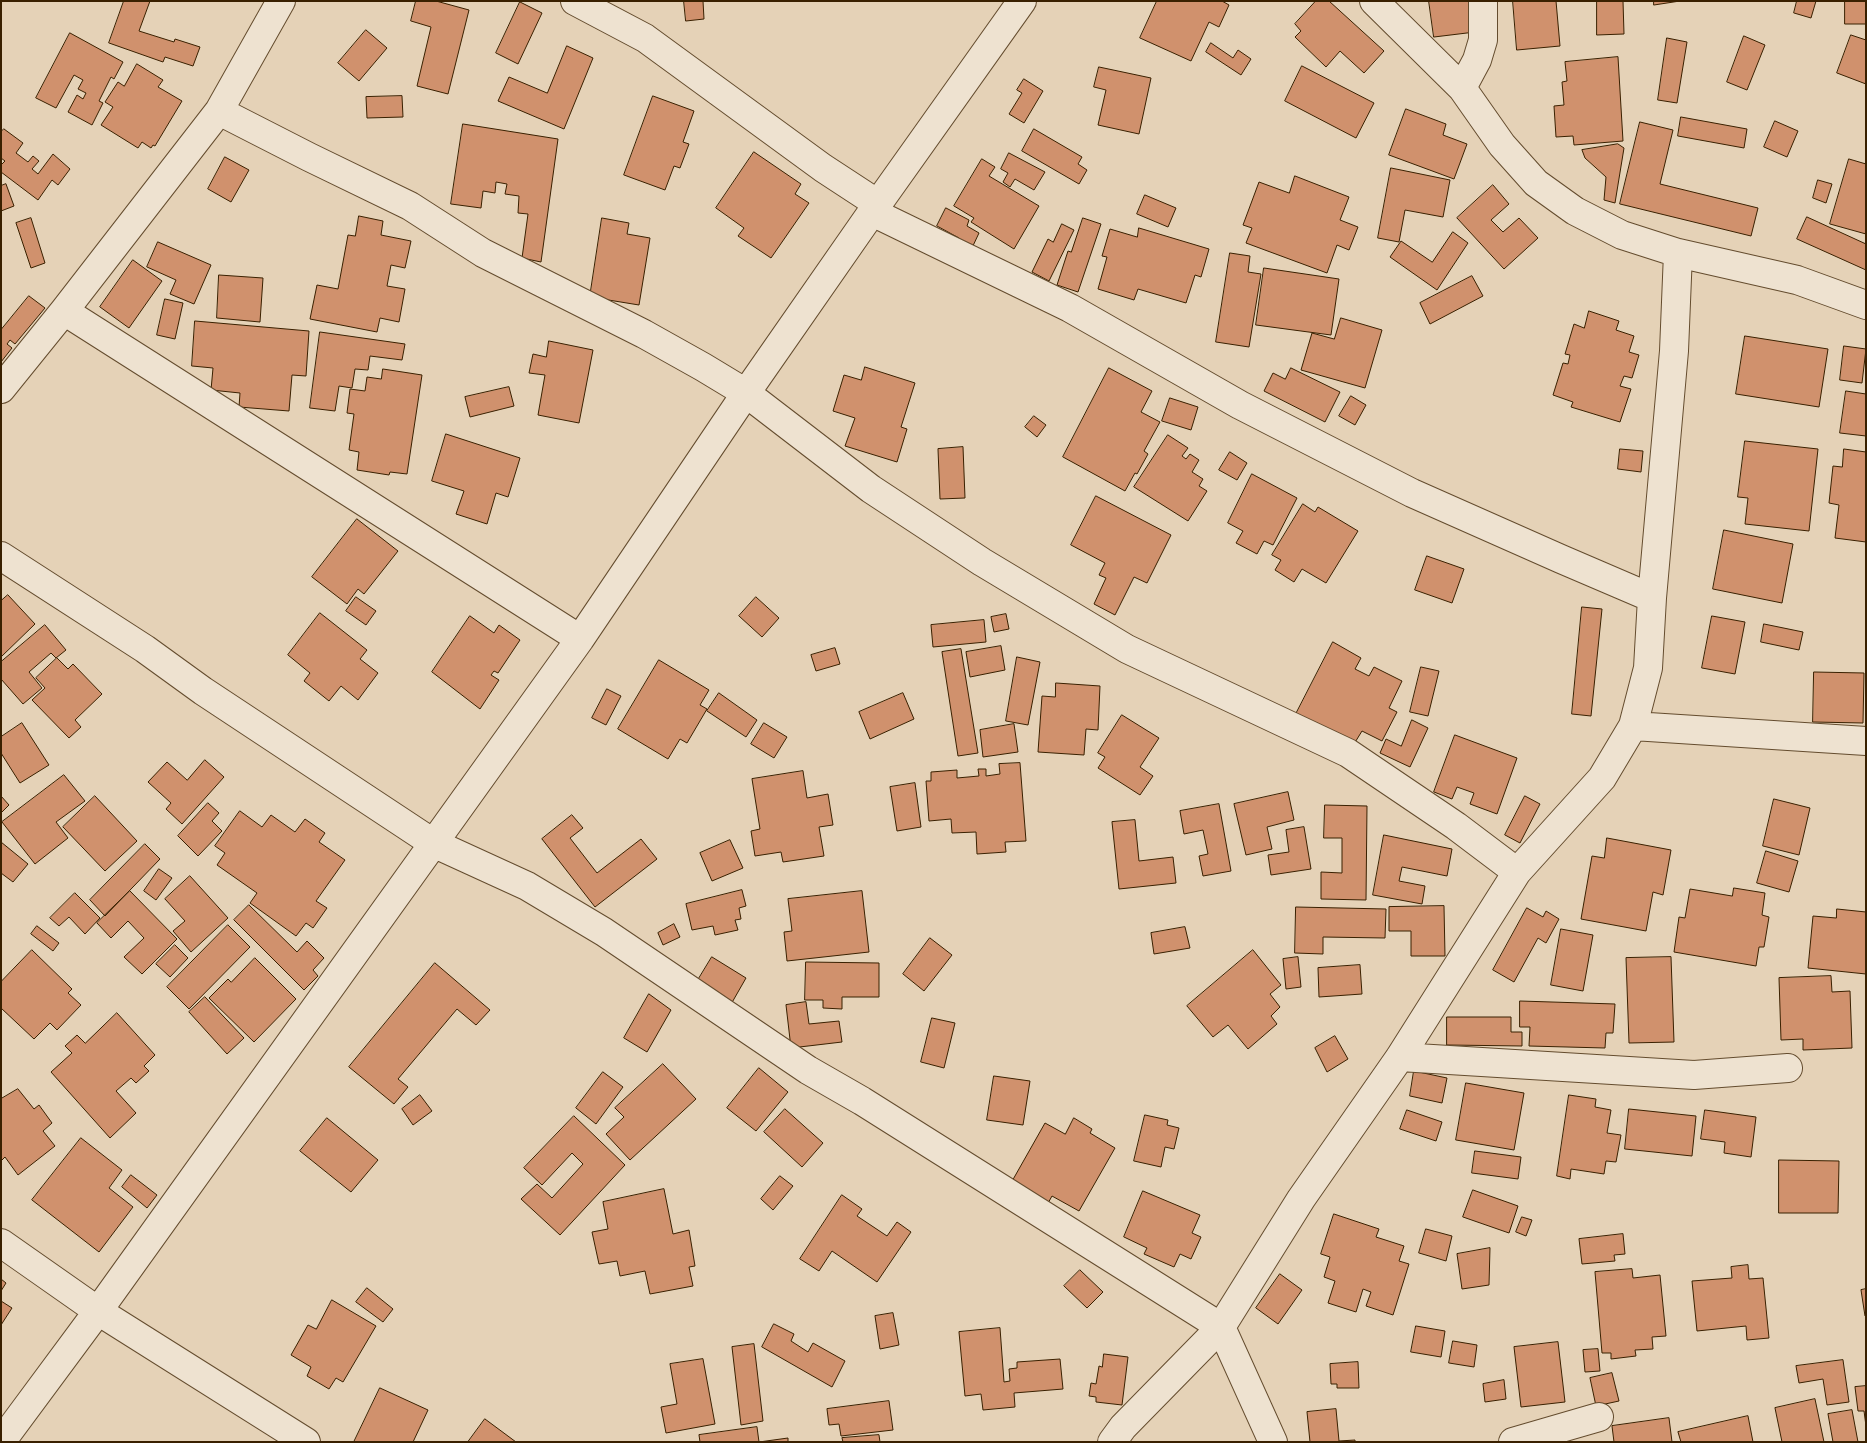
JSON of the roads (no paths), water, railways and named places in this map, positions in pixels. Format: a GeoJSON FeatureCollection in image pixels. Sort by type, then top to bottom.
{"type":"FeatureCollection","features":[{"type":"Feature","properties":{"kind":"street"},"geometry":{"type":"LineString","coordinates":[[1,389],[220,111],[281,1]]}},
{"type":"Feature","properties":{"kind":"street"},"geometry":{"type":"LineString","coordinates":[[575,1],[645,38],[875,208],[1070,308],[1240,405],[1412,493],[1652,598]]}},
{"type":"Feature","properties":{"kind":"street"},"geometry":{"type":"LineString","coordinates":[[1,1442],[98,1311],[580,639],[746,393],[1022,1]]}},
{"type":"Feature","properties":{"kind":"street"},"geometry":{"type":"LineString","coordinates":[[1374,1],[1462,88],[1502,145],[1536,184],[1575,211],[1622,235],[1678,253],[1797,280],[1866,305]]}},
{"type":"Feature","properties":{"kind":"street"},"geometry":{"type":"LineString","coordinates":[[1462,88],[1477,60],[1483,40],[1483,1]]}},
{"type":"Feature","properties":{"kind":"street"},"geometry":{"type":"LineString","coordinates":[[220,111],[410,206],[483,254],[644,334],[746,393],[871,489],[982,562],[1127,649],[1348,753],[1456,826],[1517,872]]}},
{"type":"Feature","properties":{"kind":"street"},"geometry":{"type":"LineString","coordinates":[[1112,1442],[1123,1427],[1221,1327],[1301,1199],[1400,1057],[1517,872],[1602,778],[1633,726],[1648,668],[1652,598],[1674,351],[1678,253]]}},
{"type":"Feature","properties":{"kind":"street"},"geometry":{"type":"LineString","coordinates":[[64,311],[580,639]]}},
{"type":"Feature","properties":{"kind":"street"},"geometry":{"type":"LineString","coordinates":[[1,556],[146,649],[211,697],[433,843],[527,886],[604,932],[808,1070],[862,1101],[1221,1327],[1273,1442]]}},
{"type":"Feature","properties":{"kind":"street"},"geometry":{"type":"LineString","coordinates":[[1633,726],[1866,740]]}},
{"type":"Feature","properties":{"kind":"street"},"geometry":{"type":"LineString","coordinates":[[1400,1057],[1694,1075],[1788,1068]]}},
{"type":"Feature","properties":{"kind":"street"},"geometry":{"type":"LineString","coordinates":[[1,1243],[98,1311],[306,1442]]}},
{"type":"Feature","properties":{"kind":"street"},"geometry":{"type":"LineString","coordinates":[[1513,1442],[1599,1417]]}}]}
